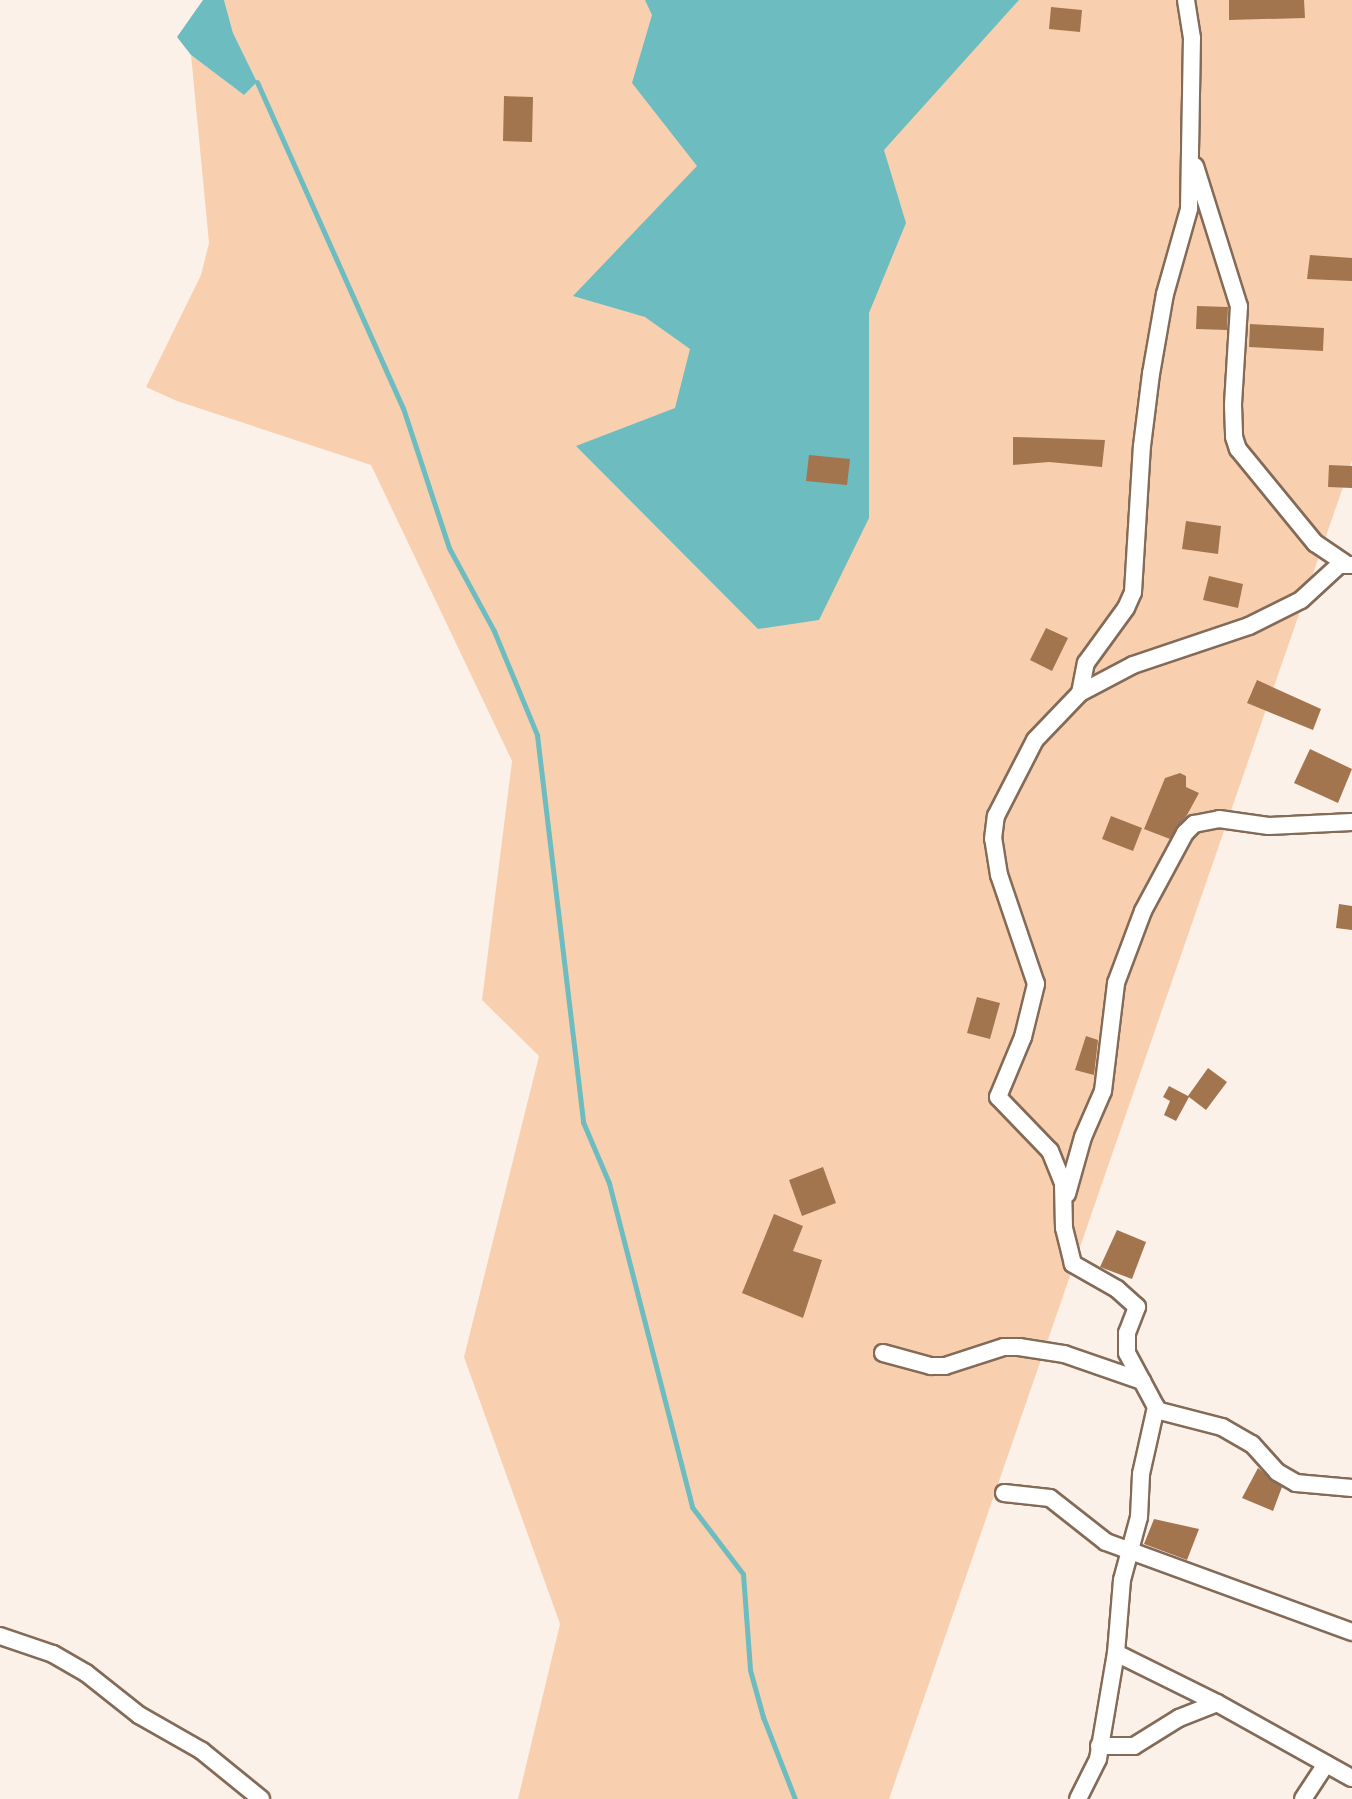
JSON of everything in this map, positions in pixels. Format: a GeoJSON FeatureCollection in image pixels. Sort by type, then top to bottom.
{"type":"FeatureCollection","features":[{"type":"Feature","properties":{"kind":"street"},"geometry":{"type":"LineString","coordinates":[[1080,693],[1086,663],[1126,608],[1133,592],[1144,431],[1165,294],[1189,209],[1192,38],[1186,0]]}},
{"type":"Feature","properties":{"kind":"street"},"geometry":{"type":"LineString","coordinates":[[1078,1799],[1098,1759],[1116,1653],[1119,1605],[1139,1517],[1141,1474],[1156,1410],[1129,1360],[1126,1337],[1137,1307],[1117,1289],[1073,1264],[1064,1228],[1063,1183],[1048,1148],[998,1097],[1023,1037],[1036,984],[999,875],[993,839],[998,812],[1035,740],[1080,693],[1133,665],[1249,626],[1289,607],[1348,564],[1315,543],[1238,449],[1234,437],[1233,405],[1241,326],[1239,306],[1191,153]]}},
{"type":"Feature","properties":{"kind":"street"},"geometry":{"type":"LineString","coordinates":[[1065,1203],[1083,1137],[1103,1091],[1116,983],[1143,911],[1185,833],[1194,824],[1219,819],[1269,826],[1352,822]]}},
{"type":"Feature","properties":{"kind":"street"},"geometry":{"type":"LineString","coordinates":[[883,1353],[931,1366],[945,1366],[1004,1347],[1019,1347],[1064,1354],[1142,1381]]}},
{"type":"Feature","properties":{"kind":"street"},"geometry":{"type":"LineString","coordinates":[[1156,1410],[1222,1427],[1252,1444],[1277,1472],[1296,1483],[1352,1488]]}},
{"type":"Feature","properties":{"kind":"street"},"geometry":{"type":"LineString","coordinates":[[1004,1493],[1050,1498],[1094,1536],[1352,1632]]}},
{"type":"Feature","properties":{"kind":"street"},"geometry":{"type":"LineString","coordinates":[[0,1636],[53,1654],[86,1673],[139,1715],[202,1751],[261,1799]]}},
{"type":"Feature","properties":{"kind":"street"},"geometry":{"type":"LineString","coordinates":[[1116,1653],[1217,1703],[1352,1778]]}},
{"type":"Feature","properties":{"kind":"street"},"geometry":{"type":"LineString","coordinates":[[1099,1746],[1134,1746],[1179,1718],[1217,1703]]}},
{"type":"Feature","properties":{"kind":"street"},"geometry":{"type":"LineString","coordinates":[[1303,1799],[1326,1764]]}},
{"type":"Feature","properties":{"kind":"shaded area"},"geometry":{"type":"Polygon","coordinates":[[[224,0],[1352,0],[1352,461],[889,1799],[518,1799],[560,1624],[464,1357],[539,1056],[482,1000],[512,761],[371,465],[177,401],[146,387],[201,275],[209,243],[191,55],[244,95],[257,82],[233,33],[224,0]]]}},
{"type":"Feature","properties":{"kind":"water"},"geometry":{"type":"Polygon","coordinates":[[[203,0],[224,0],[233,33],[257,82],[244,95],[191,55],[177,37],[203,0]]]}},
{"type":"Feature","properties":{"kind":"water"},"geometry":{"type":"Polygon","coordinates":[[[645,0],[1019,0],[884,150],[906,223],[869,313],[869,518],[819,620],[758,629],[576,446],[675,408],[690,349],[645,317],[573,296],[697,166],[632,83],[652,15],[645,0]]]}},
{"type":"Feature","properties":{"kind":"building"},"geometry":{"type":"Polygon","coordinates":[[[1229,0],[1304,0],[1305,18],[1229,20],[1229,0]]]}},
{"type":"Feature","properties":{"kind":"building"},"geometry":{"type":"Polygon","coordinates":[[[1051,7],[1082,10],[1080,32],[1049,29],[1051,7]]]}},
{"type":"Feature","properties":{"kind":"building"},"geometry":{"type":"Polygon","coordinates":[[[504,96],[533,97],[532,142],[503,141],[504,96]]]}},
{"type":"Feature","properties":{"kind":"building"},"geometry":{"type":"Polygon","coordinates":[[[1310,255],[1352,258],[1352,281],[1307,279],[1310,255]]]}},
{"type":"Feature","properties":{"kind":"building"},"geometry":{"type":"Polygon","coordinates":[[[1197,306],[1228,307],[1227,330],[1196,329],[1197,306]]]}},
{"type":"Feature","properties":{"kind":"building"},"geometry":{"type":"Polygon","coordinates":[[[1250,324],[1324,328],[1323,351],[1249,347],[1250,324]]]}},
{"type":"Feature","properties":{"kind":"building"},"geometry":{"type":"Polygon","coordinates":[[[1013,437],[1105,440],[1102,467],[1049,462],[1013,465],[1013,437]]]}},
{"type":"Feature","properties":{"kind":"building"},"geometry":{"type":"Polygon","coordinates":[[[809,455],[850,459],[847,485],[806,481],[809,455]]]}},
{"type":"Feature","properties":{"kind":"building"},"geometry":{"type":"Polygon","coordinates":[[[1329,465],[1352,466],[1352,488],[1328,487],[1329,465]]]}},
{"type":"Feature","properties":{"kind":"building"},"geometry":{"type":"Polygon","coordinates":[[[1186,521],[1221,526],[1218,554],[1182,549],[1186,521]]]}},
{"type":"Feature","properties":{"kind":"building"},"geometry":{"type":"Polygon","coordinates":[[[1209,576],[1243,584],[1238,608],[1203,600],[1209,576]]]}},
{"type":"Feature","properties":{"kind":"building"},"geometry":{"type":"Polygon","coordinates":[[[1046,628],[1068,638],[1052,671],[1030,660],[1046,628]]]}},
{"type":"Feature","properties":{"kind":"building"},"geometry":{"type":"Polygon","coordinates":[[[1257,680],[1321,709],[1313,730],[1247,703],[1257,680]]]}},
{"type":"Feature","properties":{"kind":"building"},"geometry":{"type":"Polygon","coordinates":[[[1310,749],[1352,769],[1338,803],[1294,783],[1310,749]]]}},
{"type":"Feature","properties":{"kind":"building"},"geometry":{"type":"Polygon","coordinates":[[[1180,773],[1186,776],[1186,787],[1199,793],[1170,839],[1144,829],[1165,778],[1180,773]]]}},
{"type":"Feature","properties":{"kind":"building"},"geometry":{"type":"Polygon","coordinates":[[[1111,816],[1142,828],[1133,851],[1102,839],[1111,816]]]}},
{"type":"Feature","properties":{"kind":"building"},"geometry":{"type":"Polygon","coordinates":[[[1339,904],[1352,906],[1352,930],[1336,928],[1339,904]]]}},
{"type":"Feature","properties":{"kind":"building"},"geometry":{"type":"Polygon","coordinates":[[[977,997],[1000,1003],[990,1039],[967,1033],[977,997]]]}},
{"type":"Feature","properties":{"kind":"building"},"geometry":{"type":"Polygon","coordinates":[[[1086,1036],[1098,1040],[1094,1075],[1075,1070],[1086,1036]]]}},
{"type":"Feature","properties":{"kind":"building"},"geometry":{"type":"Polygon","coordinates":[[[1208,1068],[1227,1082],[1206,1110],[1189,1097],[1176,1121],[1164,1115],[1170,1101],[1163,1097],[1169,1086],[1188,1096],[1208,1068]]]}},
{"type":"Feature","properties":{"kind":"building"},"geometry":{"type":"Polygon","coordinates":[[[823,1167],[836,1203],[802,1216],[789,1180],[823,1167]]]}},
{"type":"Feature","properties":{"kind":"building"},"geometry":{"type":"Polygon","coordinates":[[[774,1214],[803,1226],[793,1251],[822,1260],[803,1318],[742,1293],[774,1214]]]}},
{"type":"Feature","properties":{"kind":"building"},"geometry":{"type":"Polygon","coordinates":[[[1117,1230],[1146,1242],[1132,1279],[1100,1267],[1117,1230]]]}},
{"type":"Feature","properties":{"kind":"building"},"geometry":{"type":"Polygon","coordinates":[[[1258,1468],[1282,1487],[1273,1511],[1242,1498],[1258,1468]]]}},
{"type":"Feature","properties":{"kind":"building"},"geometry":{"type":"Polygon","coordinates":[[[1154,1519],[1199,1529],[1187,1560],[1144,1544],[1154,1519]]]}},
{"type":"Feature","properties":{"kind":"waterway"},"geometry":{"type":"LineString","coordinates":[[257,82],[403,408],[449,548],[494,631],[537,735],[583,1122],[609,1183],[692,1507],[743,1574],[750,1670],[763,1717],[795,1799]]}}]}
